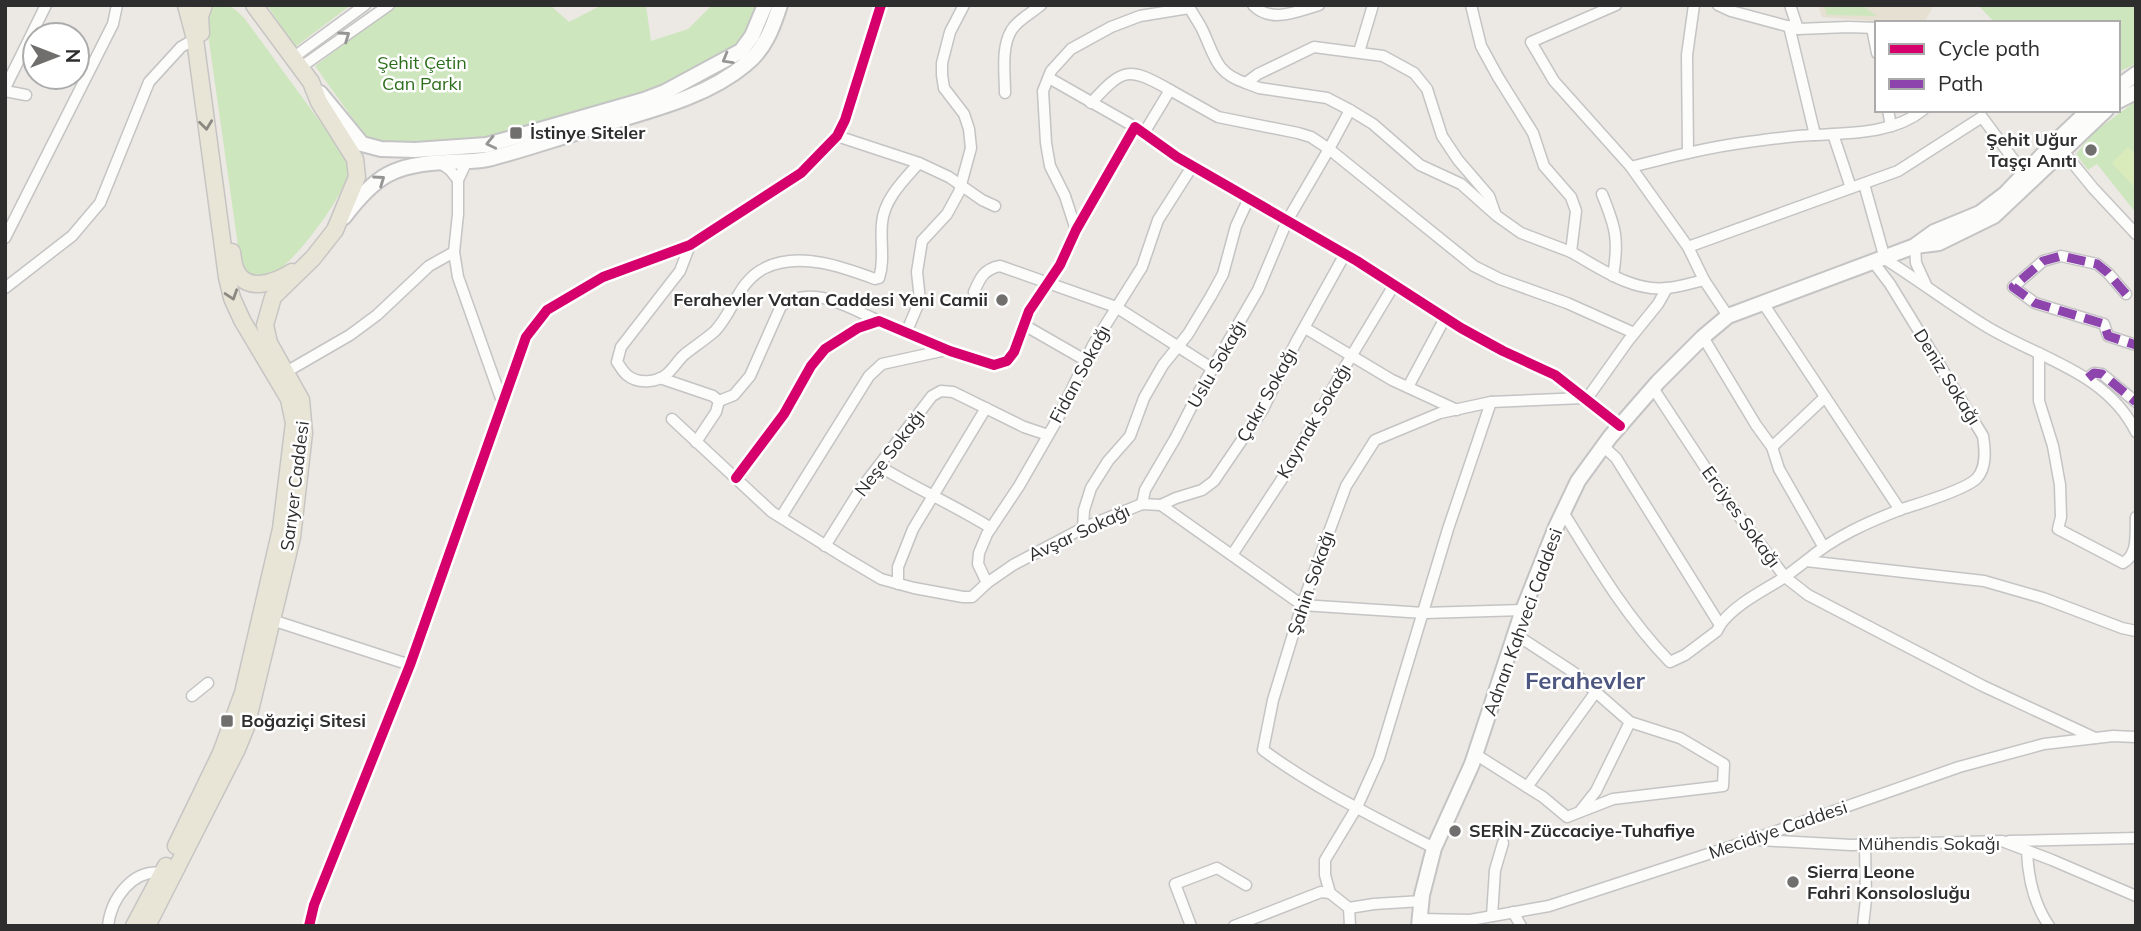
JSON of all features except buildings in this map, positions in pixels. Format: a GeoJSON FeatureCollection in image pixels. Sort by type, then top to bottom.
{"type":"FeatureCollection","features":[{"type":"Feature","properties":{"kind":"main road","name":"Sarıyer Caddesi"},"geometry":{"type":"LineString","coordinates":[[134,926],[221,753],[237,714],[281,530],[293,423],[289,399],[242,320],[232,298],[212,179],[195,39],[186,5]]}},
{"type":"Feature","properties":{"kind":"main road"},"geometry":{"type":"LineString","coordinates":[[199,71],[202,43],[200,16],[204,5]]}},
{"type":"Feature","properties":{"kind":"main road"},"geometry":{"type":"LineString","coordinates":[[243,5],[270,26]]}},
{"type":"Feature","properties":{"kind":"main road","name":"Sarıyer Caddesi"},"geometry":{"type":"LineString","coordinates":[[147,926],[246,727],[292,537],[304,433],[301,400],[269,343],[265,325],[273,298],[313,258],[335,230],[357,177],[350,148],[319,102],[311,82],[254,5]]}},
{"type":"Feature","properties":{"kind":"main road"},"geometry":{"type":"LineString","coordinates":[[311,82],[356,138],[370,147],[415,150],[487,145],[665,92],[741,51],[752,36],[765,5]]}},
{"type":"Feature","properties":{"kind":"main road"},"geometry":{"type":"LineString","coordinates":[[335,230],[366,190],[385,175],[407,166],[485,159],[688,98],[749,63],[771,34],[780,5]]}},
{"type":"Feature","properties":{"kind":"main road"},"geometry":{"type":"LineString","coordinates":[[2120,86],[2136,74]]}},
{"type":"Feature","properties":{"kind":"main road"},"geometry":{"type":"LineString","coordinates":[[2120,100],[2136,92]]}},
{"type":"Feature","properties":{"kind":"main road","name":"Adnan Kahveci Caddesi"},"geometry":{"type":"LineString","coordinates":[[1419,923],[1434,848],[1475,754],[1523,610],[1578,481],[1603,446],[1653,388],[1703,337],[1728,316],[1879,261],[1915,246],[1934,232],[1980,213],[2005,194],[2087,112]]}},
{"type":"Feature","properties":{"kind":"main road","name":"Adnan Kahveci Caddesi"},"geometry":{"type":"LineString","coordinates":[[1915,246],[1939,243],[1994,216],[2104,112]]}},
{"type":"Feature","properties":{"kind":"main road"},"geometry":{"type":"LineString","coordinates":[[212,179],[222,202],[235,268],[244,279],[251,283],[270,283],[313,258]]}},
{"type":"Feature","properties":{"kind":"street"},"geometry":{"type":"LineString","coordinates":[[26,95],[5,90],[46,5]]}},
{"type":"Feature","properties":{"kind":"street"},"geometry":{"type":"LineString","coordinates":[[5,238],[113,24],[117,5]]}},
{"type":"Feature","properties":{"kind":"street"},"geometry":{"type":"LineString","coordinates":[[297,62],[365,5]]}},
{"type":"Feature","properties":{"kind":"street"},"geometry":{"type":"LineString","coordinates":[[297,62],[389,5]]}},
{"type":"Feature","properties":{"kind":"street"},"geometry":{"type":"LineString","coordinates":[[309,926],[314,905],[410,665],[526,337],[547,310],[603,277],[690,245],[801,173],[837,136],[845,120],[881,5]]}},
{"type":"Feature","properties":{"kind":"street"},"geometry":{"type":"LineString","coordinates":[[906,333],[919,300],[917,272],[922,241],[947,214],[959,192],[971,148],[964,114],[944,88],[942,75],[942,63],[950,32],[964,5]]}},
{"type":"Feature","properties":{"kind":"street"},"geometry":{"type":"LineString","coordinates":[[1005,93],[1005,52],[1010,32],[1041,5]]}},
{"type":"Feature","properties":{"kind":"street"},"geometry":{"type":"LineString","coordinates":[[1253,5],[1259,11],[1281,16],[1319,5]]}},
{"type":"Feature","properties":{"kind":"street"},"geometry":{"type":"LineString","coordinates":[[1359,52],[1373,5]]}},
{"type":"Feature","properties":{"kind":"street"},"geometry":{"type":"LineString","coordinates":[[1471,5],[1481,46],[1533,133],[1544,166],[1572,197],[1576,211],[1571,252]]}},
{"type":"Feature","properties":{"kind":"street"},"geometry":{"type":"LineString","coordinates":[[1616,5],[1531,42],[1554,81],[1632,167],[1688,247],[1704,281],[1728,316]]}},
{"type":"Feature","properties":{"kind":"street"},"geometry":{"type":"LineString","coordinates":[[1688,153],[1687,55],[1694,5]]}},
{"type":"Feature","properties":{"kind":"street"},"geometry":{"type":"LineString","coordinates":[[1718,5],[1731,11],[1794,27],[1874,28]]}},
{"type":"Feature","properties":{"kind":"street"},"geometry":{"type":"LineString","coordinates":[[1790,5],[1815,135]]}},
{"type":"Feature","properties":{"kind":"street"},"geometry":{"type":"LineString","coordinates":[[1076,230],[1065,196],[1050,166],[1046,144],[1043,91],[1051,71],[1072,49],[1111,27],[1140,16],[1188,7],[1201,26],[1216,61],[1231,78],[1259,88],[1327,98],[1350,110],[1373,124],[1420,165],[1461,184],[1521,233],[1571,252],[1634,285],[1667,288],[1704,281]]}},
{"type":"Feature","properties":{"kind":"street"},"geometry":{"type":"LineString","coordinates":[[5,288],[72,236],[100,203],[149,82],[181,47],[195,39]]}},
{"type":"Feature","properties":{"kind":"street"},"geometry":{"type":"LineString","coordinates":[[1246,83],[1258,74],[1314,47],[1383,56],[1414,73],[1427,89],[1442,136],[1458,160],[1489,195],[1497,216]]}},
{"type":"Feature","properties":{"kind":"street"},"geometry":{"type":"LineString","coordinates":[[1091,103],[1115,78],[1142,75],[1218,117],[1311,137],[1474,266],[1634,333]]}},
{"type":"Feature","properties":{"kind":"street"},"geometry":{"type":"LineString","coordinates":[[1049,78],[1345,254],[1445,318],[1503,351],[1555,376],[1620,426]]}},
{"type":"Feature","properties":{"kind":"street"},"geometry":{"type":"LineString","coordinates":[[1144,133],[1170,90]]}},
{"type":"Feature","properties":{"kind":"street","name":"Uslu Sokağı"},"geometry":{"type":"LineString","coordinates":[[1142,504],[1145,490],[1258,290],[1287,221],[1350,110]]}},
{"type":"Feature","properties":{"kind":"street"},"geometry":{"type":"LineString","coordinates":[[1888,112],[1891,126]]}},
{"type":"Feature","properties":{"kind":"street"},"geometry":{"type":"LineString","coordinates":[[1632,167],[1747,142],[1891,126],[1919,112]]}},
{"type":"Feature","properties":{"kind":"street"},"geometry":{"type":"LineString","coordinates":[[1688,247],[1898,171],[1979,113],[2024,174]]}},
{"type":"Feature","properties":{"kind":"street"},"geometry":{"type":"LineString","coordinates":[[719,401],[734,395],[750,376],[781,306],[789,300],[814,295],[946,349],[995,365],[1007,361],[1014,352],[1029,311],[1060,265],[1076,230],[1135,127]]}},
{"type":"Feature","properties":{"kind":"street"},"geometry":{"type":"LineString","coordinates":[[1833,134],[1851,188]]}},
{"type":"Feature","properties":{"kind":"street"},"geometry":{"type":"LineString","coordinates":[[837,136],[919,163],[995,206]]}},
{"type":"Feature","properties":{"kind":"street"},"geometry":{"type":"LineString","coordinates":[[2062,150],[2136,234]]}},
{"type":"Feature","properties":{"kind":"street"},"geometry":{"type":"LineString","coordinates":[[467,161],[458,180],[454,253],[458,277],[503,405]]}},
{"type":"Feature","properties":{"kind":"street"},"geometry":{"type":"LineString","coordinates":[[438,162],[458,180]]}},
{"type":"Feature","properties":{"kind":"street"},"geometry":{"type":"LineString","coordinates":[[690,245],[680,271],[621,347],[617,362],[626,375],[638,381],[653,381],[666,376],[683,356],[715,331],[738,292],[765,268],[801,260],[879,278],[882,220],[888,202],[900,183],[919,163]]}},
{"type":"Feature","properties":{"kind":"street","name":"Fidan Sokağı"},"geometry":{"type":"LineString","coordinates":[[987,583],[978,564],[979,553],[991,528],[1019,486],[1085,360],[1142,267],[1158,220],[1193,165]]}},
{"type":"Feature","properties":{"kind":"street"},"geometry":{"type":"LineString","coordinates":[[1864,184],[1879,261],[1926,286],[2018,344],[2088,378],[2118,403],[2136,432]]}},
{"type":"Feature","properties":{"kind":"street"},"geometry":{"type":"LineString","coordinates":[[1602,194],[1615,225],[1617,254],[1613,276]]}},
{"type":"Feature","properties":{"kind":"street"},"geometry":{"type":"LineString","coordinates":[[1083,528],[1084,510],[1091,488],[1108,461],[1130,436],[1144,398],[1163,365],[1188,334],[1223,274],[1236,226],[1249,198]]}},
{"type":"Feature","properties":{"kind":"street"},"geometry":{"type":"LineString","coordinates":[[1915,246],[1916,263],[1926,286]]}},
{"type":"Feature","properties":{"kind":"street"},"geometry":{"type":"LineString","coordinates":[[286,372],[350,335],[377,315],[429,266],[454,253]]}},
{"type":"Feature","properties":{"kind":"street","name":"Çakır Sokağı"},"geometry":{"type":"LineString","coordinates":[[1161,505],[1202,491],[1214,481],[1263,409],[1304,327],[1345,254]]}},
{"type":"Feature","properties":{"kind":"street"},"geometry":{"type":"LineString","coordinates":[[2126,294],[2097,264],[2061,256],[2043,261],[2013,287],[2035,303],[2104,324],[2108,336],[2136,345]]}},
{"type":"Feature","properties":{"kind":"street","name":"Deniz Sokağı"},"geometry":{"type":"LineString","coordinates":[[1785,577],[1823,546],[1867,523],[1955,490],[1977,478],[1983,465],[1986,452],[1983,436],[1890,284],[1879,261]]}},
{"type":"Feature","properties":{"kind":"street"},"geometry":{"type":"LineString","coordinates":[[974,292],[984,272],[1000,266],[1116,307],[1213,369]]}},
{"type":"Feature","properties":{"kind":"street","name":"Kaymak Sokağı"},"geometry":{"type":"LineString","coordinates":[[1232,555],[1282,479],[1394,285]]}},
{"type":"Feature","properties":{"kind":"street"},"geometry":{"type":"LineString","coordinates":[[1584,399],[1658,304],[1667,288]]}},
{"type":"Feature","properties":{"kind":"street"},"geometry":{"type":"LineString","coordinates":[[1763,303],[1900,510]]}},
{"type":"Feature","properties":{"kind":"street"},"geometry":{"type":"LineString","coordinates":[[1408,387],[1445,318]]}},
{"type":"Feature","properties":{"kind":"street"},"geometry":{"type":"LineString","coordinates":[[736,478],[784,414],[811,366],[825,349],[858,328],[879,321]]}},
{"type":"Feature","properties":{"kind":"street"},"geometry":{"type":"LineString","coordinates":[[1024,326],[1085,360]]}},
{"type":"Feature","properties":{"kind":"street"},"geometry":{"type":"LineString","coordinates":[[1304,327],[1392,380],[1457,410]]}},
{"type":"Feature","properties":{"kind":"street"},"geometry":{"type":"LineString","coordinates":[[1703,337],[1756,425],[1772,446],[1779,469],[1823,546]]}},
{"type":"Feature","properties":{"kind":"street"},"geometry":{"type":"LineString","coordinates":[[781,517],[870,376],[882,364],[946,349]]}},
{"type":"Feature","properties":{"kind":"street"},"geometry":{"type":"LineString","coordinates":[[2039,353],[2039,401],[2053,446],[2060,485],[2061,517],[2058,529],[2123,563],[2129,560],[2135,549],[2136,517]]}},
{"type":"Feature","properties":{"kind":"street"},"geometry":{"type":"LineString","coordinates":[[2088,378],[2094,373],[2102,374],[2136,402]]}},
{"type":"Feature","properties":{"kind":"street"},"geometry":{"type":"LineString","coordinates":[[660,378],[713,396],[719,401]]}},
{"type":"Feature","properties":{"kind":"street","name":"Erciyes Sokağı"},"geometry":{"type":"LineString","coordinates":[[1563,512],[1647,639],[1670,662],[1717,631],[1725,618],[1785,577],[1726,499],[1653,388]]}},
{"type":"Feature","properties":{"kind":"street","name":"Neşe Sokağı"},"geometry":{"type":"LineString","coordinates":[[825,546],[860,490],[932,396],[938,393],[953,392],[1048,435]]}},
{"type":"Feature","properties":{"kind":"street"},"geometry":{"type":"LineString","coordinates":[[1772,446],[1825,397]]}},
{"type":"Feature","properties":{"kind":"street","name":"Şahin Sokağı"},"geometry":{"type":"LineString","coordinates":[[1434,848],[1290,770],[1263,750],[1273,699],[1302,605],[1346,486],[1375,440],[1440,413],[1491,402],[1584,399]]}},
{"type":"Feature","properties":{"kind":"street"},"geometry":{"type":"LineString","coordinates":[[696,442],[716,412],[719,401]]}},
{"type":"Feature","properties":{"kind":"street"},"geometry":{"type":"LineString","coordinates":[[1330,893],[1325,875],[1325,860],[1357,807],[1379,758],[1448,529],[1491,402]]}},
{"type":"Feature","properties":{"kind":"street"},"geometry":{"type":"LineString","coordinates":[[898,584],[898,567],[913,529],[986,408]]}},
{"type":"Feature","properties":{"kind":"street","name":"Avşar Sokağı"},"geometry":{"type":"LineString","coordinates":[[672,419],[781,517],[825,546],[881,579],[963,597],[972,597],[1013,565],[1083,528],[1142,504],[1161,505]]}},
{"type":"Feature","properties":{"kind":"street"},"geometry":{"type":"LineString","coordinates":[[1603,446],[1616,458],[1720,625]]}},
{"type":"Feature","properties":{"kind":"street"},"geometry":{"type":"LineString","coordinates":[[879,466],[991,528]]}},
{"type":"Feature","properties":{"kind":"street"},"geometry":{"type":"LineString","coordinates":[[1161,505],[1302,605],[1424,613],[1523,610]]}},
{"type":"Feature","properties":{"kind":"street"},"geometry":{"type":"LineString","coordinates":[[1806,561],[1984,581],[2043,598],[2136,631]]}},
{"type":"Feature","properties":{"kind":"street"},"geometry":{"type":"LineString","coordinates":[[1785,577],[1808,595],[1983,685],[2095,738]]}},
{"type":"Feature","properties":{"kind":"street"},"geometry":{"type":"LineString","coordinates":[[272,620],[410,665]]}},
{"type":"Feature","properties":{"kind":"street"},"geometry":{"type":"LineString","coordinates":[[1475,754],[1544,797],[1567,817],[1613,799],[1723,786],[1724,764],[1681,738],[1630,722],[1573,672],[1515,634]]}},
{"type":"Feature","properties":{"kind":"street"},"geometry":{"type":"LineString","coordinates":[[192,696],[208,683]]}},
{"type":"Feature","properties":{"kind":"street"},"geometry":{"type":"LineString","coordinates":[[1527,787],[1595,693]]}},
{"type":"Feature","properties":{"kind":"street"},"geometry":{"type":"LineString","coordinates":[[1580,812],[1596,791],[1630,722]]}},
{"type":"Feature","properties":{"kind":"street","name":"Mecidiye Caddesi"},"geometry":{"type":"LineString","coordinates":[[1419,923],[1470,920],[1549,906],[1754,839],[1959,767],[2045,744],[2095,738],[2136,737]]}},
{"type":"Feature","properties":{"kind":"street"},"geometry":{"type":"LineString","coordinates":[[2002,841],[2136,838]]}},
{"type":"Feature","properties":{"kind":"street","name":"Mühendis Sokağı"},"geometry":{"type":"LineString","coordinates":[[1754,839],[1865,845],[2002,841],[2136,896]]}},
{"type":"Feature","properties":{"kind":"street"},"geometry":{"type":"LineString","coordinates":[[1492,916],[1495,870],[1503,843]]}},
{"type":"Feature","properties":{"kind":"street"},"geometry":{"type":"LineString","coordinates":[[1863,926],[1866,899],[1865,845]]}},
{"type":"Feature","properties":{"kind":"street"},"geometry":{"type":"LineString","coordinates":[[2027,851],[2028,877],[2049,926]]}},
{"type":"Feature","properties":{"kind":"street"},"geometry":{"type":"LineString","coordinates":[[1191,926],[1175,884],[1217,868],[1246,885]]}},
{"type":"Feature","properties":{"kind":"street"},"geometry":{"type":"LineString","coordinates":[[108,926],[117,896],[131,881],[144,874],[162,873]]}},
{"type":"Feature","properties":{"kind":"street"},"geometry":{"type":"LineString","coordinates":[[1234,926],[1321,892],[1330,893],[1349,908],[1422,901]]}},
{"type":"Feature","properties":{"kind":"street"},"geometry":{"type":"LineString","coordinates":[[1349,908],[1350,926]]}},
{"type":"Feature","properties":{"kind":"street"},"geometry":{"type":"LineString","coordinates":[[1513,912],[1521,926]]}},
{"type":"Feature","properties":{"kind":"shaded area"},"geometry":{"type":"Polygon","coordinates":[[[1818,5],[1934,5],[1925,21],[1875,21],[1822,17],[1818,5]]]}},
{"type":"Feature","properties":{"kind":"green space"},"geometry":{"type":"Polygon","coordinates":[[[213,5],[231,7],[245,19],[345,156],[348,166],[345,182],[338,196],[307,242],[284,265],[265,276],[251,275],[240,260],[207,27],[208,13],[213,5]]]}},
{"type":"Feature","properties":{"kind":"green space"},"geometry":{"type":"Polygon","coordinates":[[[267,5],[351,5],[295,47],[267,5]]]}},
{"type":"Feature","properties":{"kind":"green space","name":"Şehit Çetin Can Parkı"},"geometry":{"type":"Polygon","coordinates":[[[395,5],[550,5],[569,22],[602,5],[646,5],[651,41],[688,29],[712,5],[756,5],[746,34],[718,61],[659,92],[476,142],[376,141],[366,137],[315,66],[395,5]]]}},
{"type":"Feature","properties":{"kind":"green space"},"geometry":{"type":"Polygon","coordinates":[[[1824,5],[1862,5],[1877,16],[1827,15],[1824,5]]]}},
{"type":"Feature","properties":{"kind":"green space"},"geometry":{"type":"Polygon","coordinates":[[[1978,5],[2136,5],[2136,64],[2120,71],[2120,21],[1993,21],[1978,5]]]}},
{"type":"Feature","properties":{"kind":"green space"},"geometry":{"type":"Polygon","coordinates":[[[2136,101],[2136,213],[2097,164],[2088,170],[2076,154],[2094,132],[2136,101]]]}},
{"type":"Feature","properties":{"kind":"green space"},"geometry":{"type":"Polygon","coordinates":[[[2128,147],[2136,155],[2136,189],[2112,163],[2128,147]]]}},
{"type":"Feature","properties":{"kind":"marked path"},"geometry":{"type":"LineString","coordinates":[[2126,294],[2097,264],[2061,256],[2043,261],[2013,287],[2035,303],[2104,324],[2108,336],[2136,345]]}},
{"type":"Feature","properties":{"kind":"marked path"},"geometry":{"type":"LineString","coordinates":[[2088,378],[2094,373],[2102,374],[2136,402]]}},
{"type":"Feature","properties":{"kind":"cycle path"},"geometry":{"type":"LineString","coordinates":[[309,926],[314,905],[410,665],[526,337],[547,310],[603,277],[690,245],[801,173],[837,136],[845,120],[881,5]]}},
{"type":"Feature","properties":{"kind":"cycle path"},"geometry":{"type":"LineString","coordinates":[[736,478],[784,414],[811,366],[825,349],[858,328],[879,321],[950,351],[994,365],[1007,361],[1014,352],[1029,311],[1060,265],[1076,230],[1135,127],[1177,157],[1357,261],[1461,328],[1555,375],[1620,426]]}},
{"type":"Feature","properties":{"kind":"place","name":"İstinye Siteler"},"geometry":{"type":"Point","coordinates":[516,133]}},
{"type":"Feature","properties":{"kind":"place","name":"Şehit Uğur Taşçı Anıtı"},"geometry":{"type":"Point","coordinates":[2091,150]}},
{"type":"Feature","properties":{"kind":"place","name":"Ferahevler Vatan Caddesi Yeni Camii"},"geometry":{"type":"Point","coordinates":[1002,300]}},
{"type":"Feature","properties":{"kind":"place","name":"Boğaziçi Sitesi"},"geometry":{"type":"Point","coordinates":[227,721]}},
{"type":"Feature","properties":{"kind":"place","name":"SERİN-Züccaciye-Tuhafiye"},"geometry":{"type":"Point","coordinates":[1455,831]}},
{"type":"Feature","properties":{"kind":"place","name":"Sierra Leone Fahri Konsolosluğu"},"geometry":{"type":"Point","coordinates":[1793,882]}},
{"type":"Feature","properties":{"kind":"district","name":"Ferahevler"},"geometry":{"type":"Point","coordinates":[1585,681]}}]}
